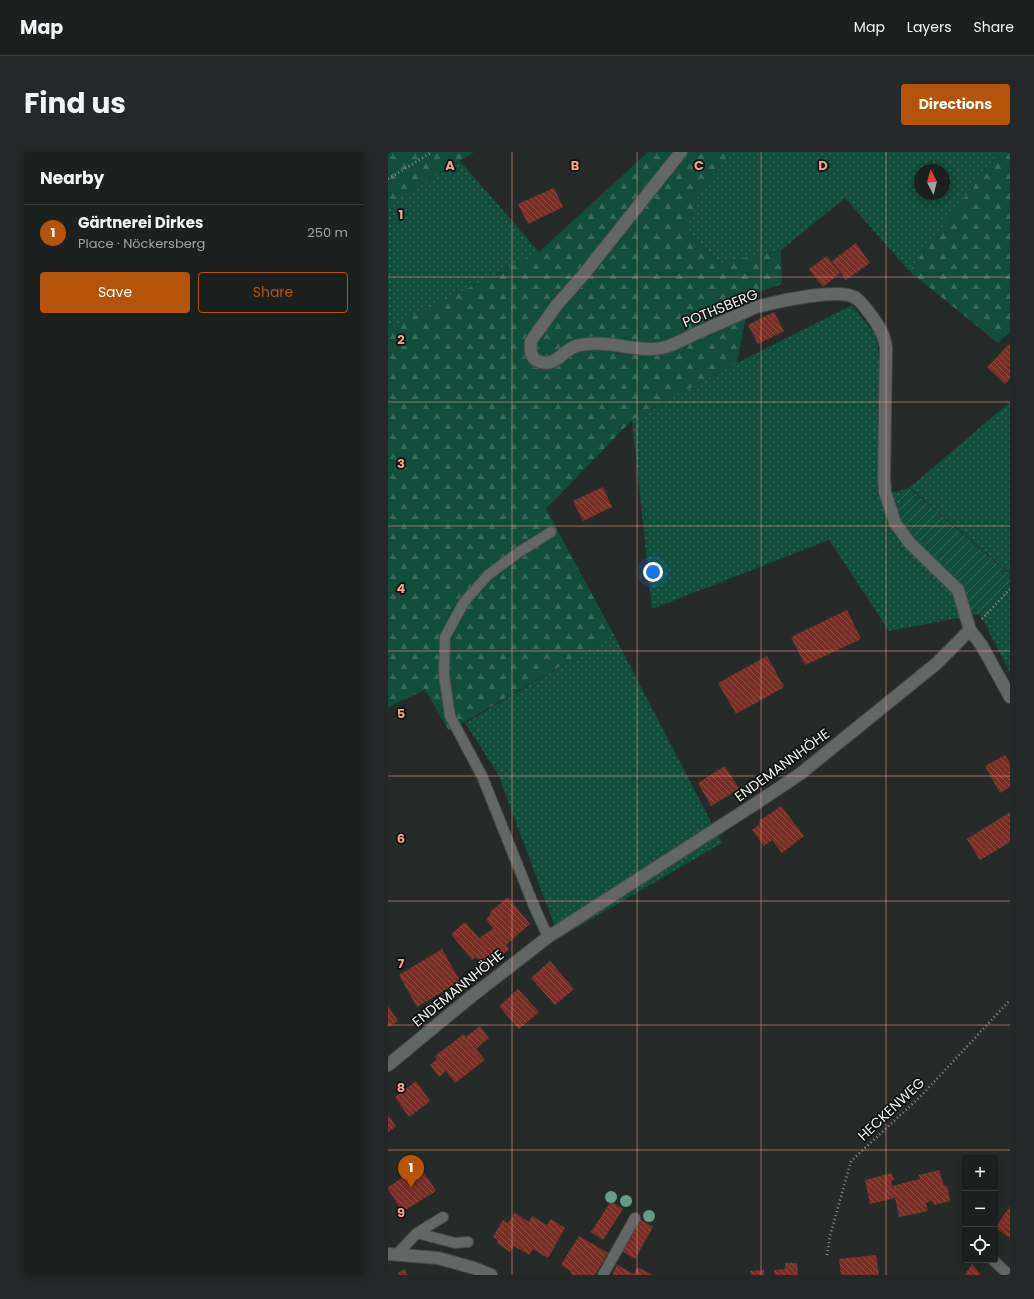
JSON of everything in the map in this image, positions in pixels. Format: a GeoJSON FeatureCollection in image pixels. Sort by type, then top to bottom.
{"type":"FeatureCollection","features":[{"type":"Feature","properties":{"kind":"street","name":"POTHSBERG"},"geometry":{"type":"LineString","coordinates":[[681,152],[539,329],[531,341],[530,347],[535,360],[543,363],[556,361],[576,346],[590,344],[653,349],[661,348],[750,310],[770,304],[794,299],[843,294],[856,298],[868,311],[883,334],[886,347],[884,477],[885,492],[889,508],[895,523],[909,542],[958,590],[970,630],[982,646],[1010,697]]}},
{"type":"Feature","properties":{"kind":"street","name":"ENDEMANNHÖHE"},"geometry":{"type":"LineString","coordinates":[[388,1064],[548,937],[800,774],[936,664],[970,630]]}},
{"type":"Feature","properties":{"kind":"street"},"geometry":{"type":"LineString","coordinates":[[393,1254],[438,1258],[474,1268],[492,1275]]}},
{"type":"Feature","properties":{"kind":"lane"},"geometry":{"type":"LineString","coordinates":[[548,937],[482,776],[450,716],[444,675],[445,637],[464,602],[488,575],[519,552],[551,532]]}},
{"type":"Feature","properties":{"kind":"lane"},"geometry":{"type":"LineString","coordinates":[[393,1254],[417,1233],[443,1217]]}},
{"type":"Feature","properties":{"kind":"lane"},"geometry":{"type":"LineString","coordinates":[[603,1275],[635,1218]]}},
{"type":"Feature","properties":{"kind":"lane"},"geometry":{"type":"LineString","coordinates":[[417,1233],[455,1243],[468,1242]]}},
{"type":"Feature","properties":{"kind":"lane"},"geometry":{"type":"LineString","coordinates":[[996,1263],[1009,1275]]}},
{"type":"Feature","properties":{"kind":"path"},"geometry":{"type":"LineString","coordinates":[[388,179],[432,152]]}},
{"type":"Feature","properties":{"kind":"path"},"geometry":{"type":"LineString","coordinates":[[970,630],[1010,589]]}},
{"type":"Feature","properties":{"kind":"path","name":"HECKENWEG"},"geometry":{"type":"LineString","coordinates":[[827,1255],[830,1236],[851,1160],[922,1095],[1010,1000]]}},
{"type":"Feature","properties":{"kind":"green space"},"geometry":{"type":"Polygon","coordinates":[[[388,152],[474,152],[388,205],[388,152]]]}},
{"type":"Feature","properties":{"kind":"green space"},"geometry":{"type":"Polygon","coordinates":[[[648,152],[732,152],[702,189],[684,232],[721,263],[781,250],[782,284],[750,295],[737,363],[632,420],[546,509],[614,635],[449,731],[425,690],[388,707],[388,329],[539,252],[648,152]]]}},
{"type":"Feature","properties":{"kind":"green space"},"geometry":{"type":"Polygon","coordinates":[[[732,152],[999,152],[909,271],[845,198],[781,250],[721,263],[684,232],[702,189],[732,152]]]}},
{"type":"Feature","properties":{"kind":"green space"},"geometry":{"type":"Polygon","coordinates":[[[999,152],[1010,152],[1010,332],[998,343],[909,271],[999,152]]]}},
{"type":"Feature","properties":{"kind":"green space"},"geometry":{"type":"Polygon","coordinates":[[[460,161],[539,252],[388,329],[388,205],[460,161]]]}},
{"type":"Feature","properties":{"kind":"green space"},"geometry":{"type":"Polygon","coordinates":[[[852,305],[877,337],[891,493],[909,488],[1010,402],[1010,573],[910,488],[980,614],[889,631],[829,540],[652,609],[632,420],[737,363],[852,305]]]}},
{"type":"Feature","properties":{"kind":"green space"},"geometry":{"type":"Polygon","coordinates":[[[909,488],[1010,574],[1010,584],[980,614],[969,611],[924,549],[901,521],[899,500],[909,488]]]}},
{"type":"Feature","properties":{"kind":"green space"},"geometry":{"type":"Polygon","coordinates":[[[1010,584],[1010,673],[980,614],[1010,584]]]}},
{"type":"Feature","properties":{"kind":"green space"},"geometry":{"type":"Polygon","coordinates":[[[614,635],[722,843],[559,938],[498,774],[465,723],[614,635]]]}},
{"type":"Feature","properties":{"kind":"building"},"geometry":{"type":"Polygon","coordinates":[[[554,188],[563,207],[528,224],[518,204],[554,188]]]}},
{"type":"Feature","properties":{"kind":"building"},"geometry":{"type":"Polygon","coordinates":[[[856,243],[870,263],[846,280],[832,261],[856,243]]]}},
{"type":"Feature","properties":{"kind":"building"},"geometry":{"type":"Polygon","coordinates":[[[827,256],[840,273],[823,287],[809,269],[827,256]]]}},
{"type":"Feature","properties":{"kind":"building"},"geometry":{"type":"Polygon","coordinates":[[[774,312],[784,331],[758,344],[748,325],[774,312]]]}},
{"type":"Feature","properties":{"kind":"building"},"geometry":{"type":"Polygon","coordinates":[[[1010,343],[1010,379],[1005,384],[987,367],[1010,343]]]}},
{"type":"Feature","properties":{"kind":"building"},"geometry":{"type":"Polygon","coordinates":[[[603,487],[612,507],[583,521],[573,501],[603,487]]]}},
{"type":"Feature","properties":{"kind":"building"},"geometry":{"type":"Polygon","coordinates":[[[847,610],[861,639],[805,665],[791,637],[847,610]]]}},
{"type":"Feature","properties":{"kind":"building"},"geometry":{"type":"Polygon","coordinates":[[[767,656],[784,687],[736,714],[718,683],[767,656]]]}},
{"type":"Feature","properties":{"kind":"building"},"geometry":{"type":"Polygon","coordinates":[[[1005,755],[1010,763],[1010,787],[1000,793],[985,766],[1005,755]]]}},
{"type":"Feature","properties":{"kind":"building"},"geometry":{"type":"Polygon","coordinates":[[[725,766],[739,789],[711,806],[698,783],[725,766]]]}},
{"type":"Feature","properties":{"kind":"building"},"geometry":{"type":"Polygon","coordinates":[[[781,806],[804,836],[782,853],[772,840],[764,846],[752,830],[760,824],[759,821],[781,806]]]}},
{"type":"Feature","properties":{"kind":"building"},"geometry":{"type":"Polygon","coordinates":[[[1010,812],[1010,842],[980,860],[967,839],[1010,812]]]}},
{"type":"Feature","properties":{"kind":"building"},"geometry":{"type":"Polygon","coordinates":[[[508,897],[530,924],[506,945],[509,949],[486,968],[476,957],[472,960],[451,934],[465,922],[479,938],[493,929],[486,919],[491,914],[490,912],[508,897]]]}},
{"type":"Feature","properties":{"kind":"building"},"geometry":{"type":"Polygon","coordinates":[[[442,949],[460,981],[417,1007],[399,975],[442,949]]]}},
{"type":"Feature","properties":{"kind":"building"},"geometry":{"type":"Polygon","coordinates":[[[550,961],[574,989],[555,1005],[531,978],[550,961]]]}},
{"type":"Feature","properties":{"kind":"building"},"geometry":{"type":"Polygon","coordinates":[[[518,989],[539,1012],[519,1029],[499,1006],[518,989]]]}},
{"type":"Feature","properties":{"kind":"building"},"geometry":{"type":"Polygon","coordinates":[[[388,1006],[398,1021],[388,1027],[388,1006]]]}},
{"type":"Feature","properties":{"kind":"building"},"geometry":{"type":"Polygon","coordinates":[[[480,1026],[489,1038],[476,1049],[485,1060],[455,1083],[446,1071],[439,1077],[430,1065],[437,1059],[435,1056],[464,1034],[466,1037],[480,1026]]]}},
{"type":"Feature","properties":{"kind":"building"},"geometry":{"type":"Polygon","coordinates":[[[416,1081],[430,1101],[409,1117],[395,1097],[416,1081]]]}},
{"type":"Feature","properties":{"kind":"building"},"geometry":{"type":"Polygon","coordinates":[[[388,1115],[396,1126],[388,1132],[388,1115]]]}},
{"type":"Feature","properties":{"kind":"building"},"geometry":{"type":"Polygon","coordinates":[[[420,1166],[436,1191],[402,1212],[388,1187],[420,1166]]]}},
{"type":"Feature","properties":{"kind":"building"},"geometry":{"type":"Polygon","coordinates":[[[939,1170],[944,1186],[947,1185],[950,1201],[934,1205],[933,1201],[926,1203],[928,1211],[899,1217],[895,1198],[870,1204],[865,1180],[892,1173],[894,1180],[891,1181],[892,1186],[920,1179],[919,1175],[939,1170]]]}},
{"type":"Feature","properties":{"kind":"building"},"geometry":{"type":"Polygon","coordinates":[[[611,1201],[623,1209],[603,1240],[591,1232],[611,1201]]]}},
{"type":"Feature","properties":{"kind":"building"},"geometry":{"type":"Polygon","coordinates":[[[1010,1206],[1010,1238],[998,1230],[998,1224],[1010,1206]]]}},
{"type":"Feature","properties":{"kind":"building"},"geometry":{"type":"Polygon","coordinates":[[[515,1213],[529,1222],[532,1216],[547,1225],[551,1219],[565,1228],[548,1258],[533,1249],[529,1255],[514,1246],[510,1252],[497,1243],[498,1240],[493,1237],[503,1220],[508,1223],[515,1213]]]}},
{"type":"Feature","properties":{"kind":"building"},"geometry":{"type":"Polygon","coordinates":[[[640,1219],[653,1227],[635,1259],[622,1251],[640,1219]]]}},
{"type":"Feature","properties":{"kind":"building"},"geometry":{"type":"Polygon","coordinates":[[[579,1236],[608,1253],[595,1275],[573,1275],[570,1273],[571,1271],[561,1265],[579,1236]]]}},
{"type":"Feature","properties":{"kind":"building"},"geometry":{"type":"Polygon","coordinates":[[[876,1255],[879,1275],[841,1275],[839,1259],[876,1255]]]}},
{"type":"Feature","properties":{"kind":"building"},"geometry":{"type":"Polygon","coordinates":[[[785,1263],[797,1263],[798,1275],[775,1275],[774,1270],[785,1269],[785,1263]]]}},
{"type":"Feature","properties":{"kind":"building"},"geometry":{"type":"Polygon","coordinates":[[[972,1264],[981,1275],[965,1275],[972,1264]]]}},
{"type":"Feature","properties":{"kind":"building"},"geometry":{"type":"Polygon","coordinates":[[[617,1265],[634,1274],[637,1267],[653,1275],[612,1275],[617,1265]]]}},
{"type":"Feature","properties":{"kind":"building"},"geometry":{"type":"Polygon","coordinates":[[[405,1269],[407,1275],[399,1275],[398,1273],[405,1269]]]}},
{"type":"Feature","properties":{"kind":"building"},"geometry":{"type":"Polygon","coordinates":[[[764,1270],[764,1275],[751,1275],[750,1271],[764,1270]]]}},
{"type":"Feature","properties":{"kind":"place","name":"Gärtnerei Dirkes"},"geometry":{"type":"Point","coordinates":[411,1188]}}]}
